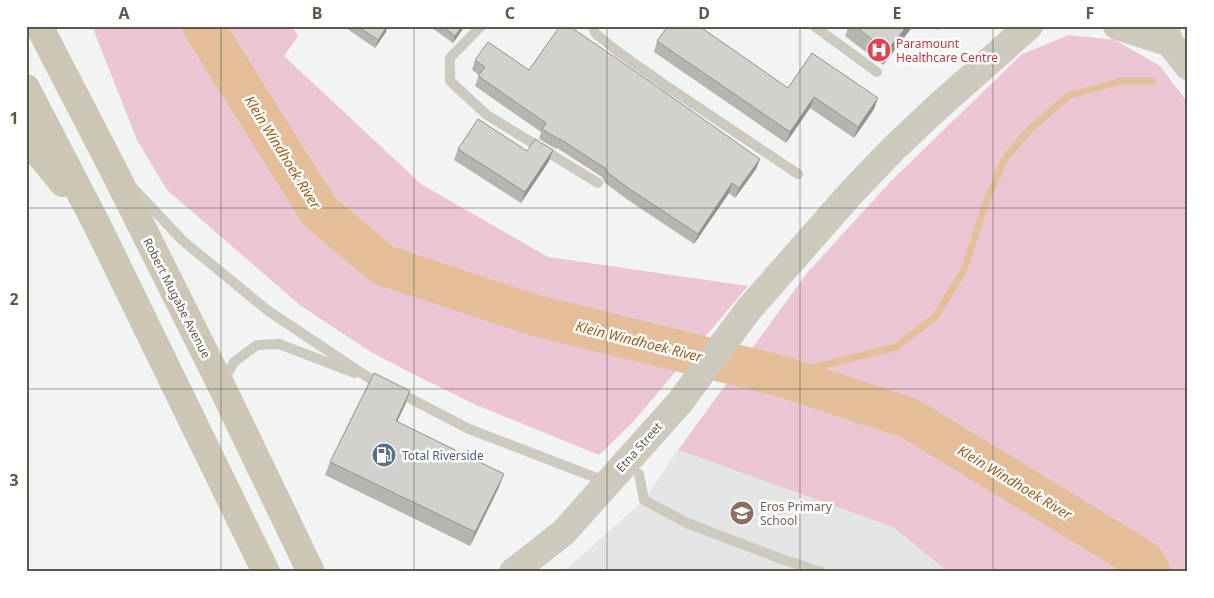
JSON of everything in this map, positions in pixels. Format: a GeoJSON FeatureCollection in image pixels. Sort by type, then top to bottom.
{"type":"FeatureCollection","features":[{"type":"Feature","properties":{"kind":"main road","name":"Robert Mugabe Avenue"},"geometry":{"type":"LineString","coordinates":[[39,26],[221,385],[311,572]]}},
{"type":"Feature","properties":{"kind":"main road"},"geometry":{"type":"LineString","coordinates":[[26,88],[98,227],[261,568]]}},
{"type":"Feature","properties":{"kind":"main road"},"geometry":{"type":"LineString","coordinates":[[26,138],[98,227]]}},
{"type":"Feature","properties":{"kind":"main road"},"geometry":{"type":"LineString","coordinates":[[294,536],[305,553],[326,572]]}},
{"type":"Feature","properties":{"kind":"street","name":"Etna Street"},"geometry":{"type":"LineString","coordinates":[[513,572],[564,532],[680,402],[749,310],[851,192],[941,104],[1029,26]]}},
{"type":"Feature","properties":{"kind":"street"},"geometry":{"type":"LineString","coordinates":[[1117,26],[1162,32],[1188,66]]}},
{"type":"Feature","properties":{"kind":"lane"},"geometry":{"type":"LineString","coordinates":[[481,26],[450,58],[450,81],[487,116],[598,183]]}},
{"type":"Feature","properties":{"kind":"lane"},"geometry":{"type":"LineString","coordinates":[[593,26],[595,33],[617,51],[798,174]]}},
{"type":"Feature","properties":{"kind":"lane"},"geometry":{"type":"LineString","coordinates":[[814,26],[877,72]]}},
{"type":"Feature","properties":{"kind":"lane"},"geometry":{"type":"LineString","coordinates":[[108,160],[182,240],[267,310],[372,380]]}},
{"type":"Feature","properties":{"kind":"lane"},"geometry":{"type":"LineString","coordinates":[[221,385],[234,362],[258,345],[279,344],[372,380],[469,429],[608,482]]}},
{"type":"Feature","properties":{"kind":"lane"},"geometry":{"type":"LineString","coordinates":[[639,474],[644,500],[687,524],[820,572]]}},
{"type":"Feature","properties":{"kind":"shaded area"},"geometry":{"type":"Polygon","coordinates":[[[92,26],[292,26],[298,36],[284,56],[421,184],[548,257],[748,286],[633,422],[599,455],[474,404],[415,375],[371,352],[301,306],[167,190],[137,140],[92,26]]]}},
{"type":"Feature","properties":{"kind":"shaded area"},"geometry":{"type":"Polygon","coordinates":[[[1069,35],[1115,40],[1160,66],[1188,103],[1188,572],[948,572],[893,527],[678,450],[807,273],[891,181],[1022,54],[1069,35]]]}},
{"type":"Feature","properties":{"kind":"shaded area","name":"Eros Primary School"},"geometry":{"type":"Polygon","coordinates":[[[678,450],[893,527],[948,572],[563,572],[644,500],[678,450]]]}},
{"type":"Feature","properties":{"kind":"building"},"geometry":{"type":"Polygon","coordinates":[[[357,26],[387,26],[378,40],[357,26]]]}},
{"type":"Feature","properties":{"kind":"building"},"geometry":{"type":"Polygon","coordinates":[[[442,26],[462,26],[455,36],[442,26]]]}},
{"type":"Feature","properties":{"kind":"building"},"geometry":{"type":"Polygon","coordinates":[[[560,26],[569,26],[760,159],[739,188],[732,183],[698,234],[631,190],[608,173],[605,168],[542,129],[546,123],[478,76],[485,67],[475,60],[488,42],[529,70],[560,26]]]}},
{"type":"Feature","properties":{"kind":"building"},"geometry":{"type":"Polygon","coordinates":[[[668,26],[699,26],[788,88],[812,53],[878,98],[858,127],[814,97],[790,132],[657,41],[668,26]]]}},
{"type":"Feature","properties":{"kind":"building"},"geometry":{"type":"Polygon","coordinates":[[[855,26],[907,26],[887,51],[855,26]]]}},
{"type":"Feature","properties":{"kind":"building"},"geometry":{"type":"Polygon","coordinates":[[[478,119],[527,151],[535,139],[553,150],[525,192],[458,149],[478,119]]]}},
{"type":"Feature","properties":{"kind":"building","name":"Total Riverside"},"geometry":{"type":"Polygon","coordinates":[[[374,373],[410,391],[396,421],[504,474],[475,532],[330,462],[374,373]]]}},
{"type":"Feature","properties":{"kind":"waterway","name":"Klein Windhoek River"},"geometry":{"type":"LineString","coordinates":[[203,26],[319,211],[383,265],[534,315],[781,376],[909,418],[1144,561],[1150,572]]}},
{"type":"Feature","properties":{"kind":"waterway"},"geometry":{"type":"LineString","coordinates":[[781,376],[896,347],[935,317],[964,270],[987,200],[1004,160],[1029,130],[1068,96],[1121,81],[1152,81]]}},
{"type":"Feature","properties":{"kind":"place","name":"Paramount Healthcare Centre"},"geometry":{"type":"Point","coordinates":[879,50]}},
{"type":"Feature","properties":{"kind":"place","name":"Total Riverside"},"geometry":{"type":"Point","coordinates":[384,455]}},
{"type":"Feature","properties":{"kind":"place","name":"Eros Primary School"},"geometry":{"type":"Point","coordinates":[742,513]}}]}
